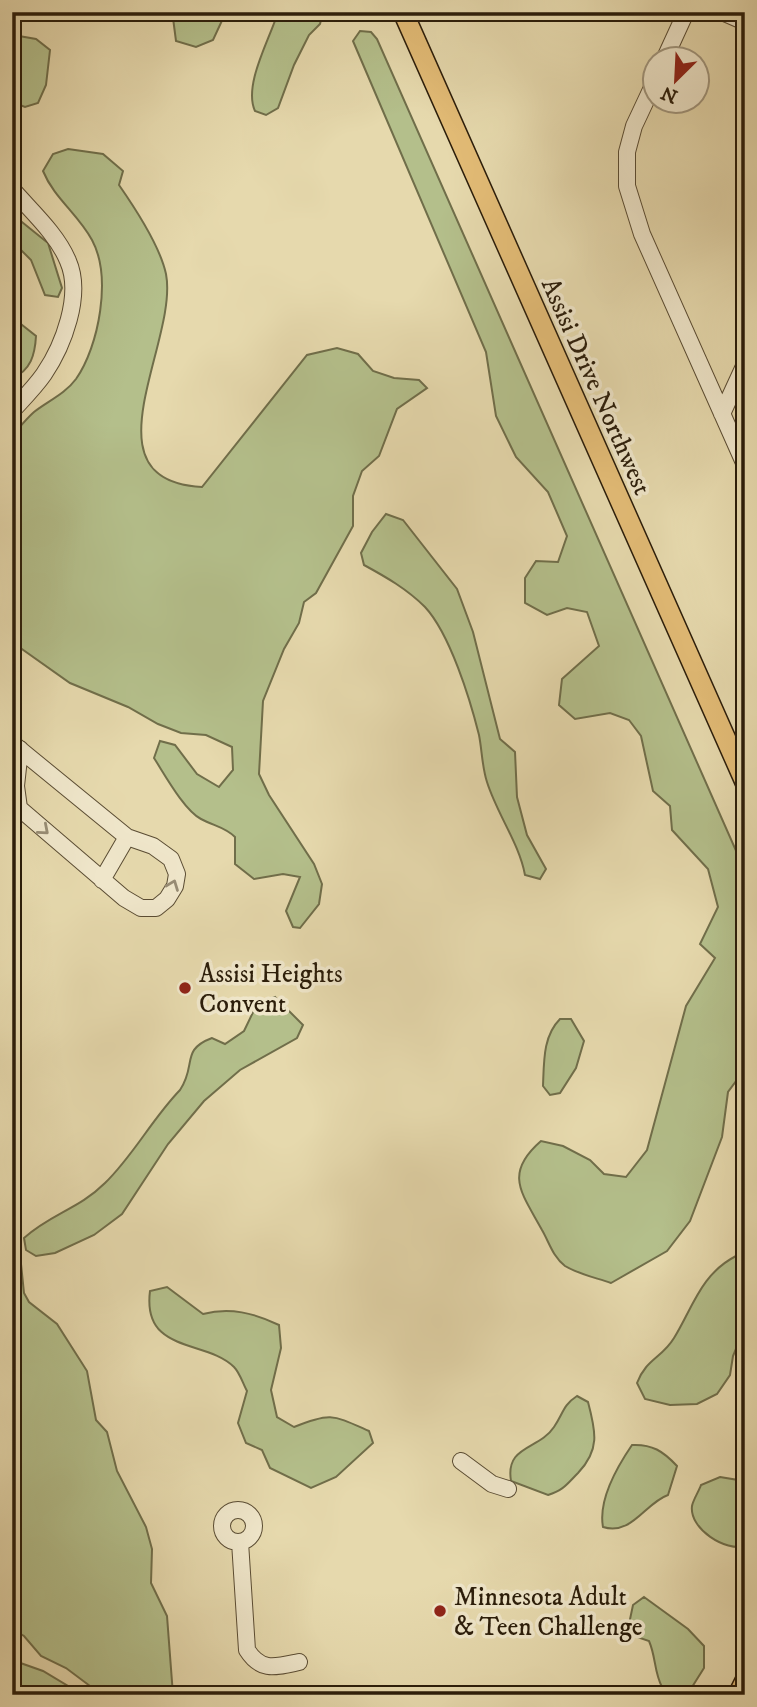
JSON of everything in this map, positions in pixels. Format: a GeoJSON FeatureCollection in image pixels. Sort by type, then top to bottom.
{"type":"FeatureCollection","features":[{"type":"Feature","properties":{"kind":"main road","name":"Assisi Drive Northwest"},"geometry":{"type":"LineString","coordinates":[[403,12],[745,782]]}},
{"type":"Feature","properties":{"kind":"main road"},"geometry":{"type":"LineString","coordinates":[[738,1695],[745,1681]]}},
{"type":"Feature","properties":{"kind":"street"},"geometry":{"type":"LineString","coordinates":[[670,46],[685,12]]}},
{"type":"Feature","properties":{"kind":"street"},"geometry":{"type":"LineString","coordinates":[[722,12],[745,22]]}},
{"type":"Feature","properties":{"kind":"street"},"geometry":{"type":"LineString","coordinates":[[642,114],[627,152],[627,186],[642,234],[745,465]]}},
{"type":"Feature","properties":{"kind":"street"},"geometry":{"type":"LineString","coordinates":[[12,189],[46,227],[69,262],[72,289],[69,318],[57,347],[44,373],[12,411]]}},
{"type":"Feature","properties":{"kind":"street"},"geometry":{"type":"LineString","coordinates":[[722,414],[745,364]]}},
{"type":"Feature","properties":{"kind":"street"},"geometry":{"type":"LineString","coordinates":[[16,746],[127,836],[153,846],[171,859],[177,874],[175,886],[167,899],[156,908],[141,908],[102,880],[19,808],[16,746]]}},
{"type":"Feature","properties":{"kind":"street"},"geometry":{"type":"LineString","coordinates":[[102,880],[127,836]]}},
{"type":"Feature","properties":{"kind":"street"},"geometry":{"type":"LineString","coordinates":[[461,1461],[492,1484],[508,1489]]}},
{"type":"Feature","properties":{"kind":"street"},"geometry":{"type":"LineString","coordinates":[[240,1542],[247,1650],[255,1662],[268,1669],[299,1662]]}},
{"type":"Feature","properties":{"kind":"green space"},"geometry":{"type":"Polygon","coordinates":[[[175,12],[226,12],[213,40],[196,47],[176,41],[173,18],[175,12]]]}},
{"type":"Feature","properties":{"kind":"green space"},"geometry":{"type":"Polygon","coordinates":[[[278,12],[323,12],[320,24],[309,35],[294,65],[278,108],[266,115],[255,111],[252,88],[278,12]]]}},
{"type":"Feature","properties":{"kind":"green space"},"geometry":{"type":"Polygon","coordinates":[[[360,31],[371,32],[377,39],[745,871],[745,1069],[728,1092],[722,1137],[690,1221],[667,1251],[611,1283],[570,1269],[557,1258],[523,1194],[519,1174],[529,1153],[541,1141],[563,1146],[590,1160],[604,1174],[626,1177],[647,1150],[686,1006],[715,958],[700,944],[718,907],[708,869],[672,830],[670,806],[653,791],[641,736],[629,720],[610,713],[575,719],[559,705],[562,679],[599,646],[587,612],[567,608],[547,615],[525,603],[525,578],[536,561],[558,562],[567,536],[548,492],[516,457],[496,416],[486,352],[353,41],[360,31]]]}},
{"type":"Feature","properties":{"kind":"green space"},"geometry":{"type":"Polygon","coordinates":[[[19,36],[36,39],[50,50],[46,85],[38,103],[25,107],[12,102],[12,41],[19,36]]]}},
{"type":"Feature","properties":{"kind":"green space"},"geometry":{"type":"Polygon","coordinates":[[[68,149],[103,154],[123,171],[119,185],[146,228],[163,263],[166,274],[166,302],[144,404],[141,435],[148,461],[167,479],[202,487],[307,355],[337,348],[358,354],[373,371],[394,378],[419,380],[427,388],[397,409],[379,456],[362,471],[353,496],[353,526],[316,593],[304,602],[299,623],[284,649],[263,701],[259,774],[269,795],[314,864],[322,884],[319,904],[300,928],[293,927],[286,911],[300,877],[283,874],[254,879],[235,864],[235,837],[201,819],[188,808],[154,758],[160,741],[175,745],[197,774],[219,787],[233,770],[232,747],[206,735],[181,733],[158,724],[128,707],[70,683],[12,642],[12,436],[34,412],[62,393],[76,379],[91,349],[100,311],[101,273],[92,240],[53,190],[43,171],[53,154],[68,149]]]}},
{"type":"Feature","properties":{"kind":"green space"},"geometry":{"type":"Polygon","coordinates":[[[12,214],[48,243],[62,288],[58,297],[45,295],[31,260],[17,246],[12,247],[12,214]]]}},
{"type":"Feature","properties":{"kind":"green space"},"geometry":{"type":"Polygon","coordinates":[[[12,317],[36,336],[31,361],[24,371],[12,378],[12,317]]]}},
{"type":"Feature","properties":{"kind":"green space"},"geometry":{"type":"Polygon","coordinates":[[[386,514],[403,520],[457,589],[473,632],[500,739],[515,752],[517,797],[527,835],[546,869],[540,879],[525,875],[518,851],[491,794],[470,704],[443,633],[425,607],[396,584],[364,565],[361,553],[386,514]]]}},
{"type":"Feature","properties":{"kind":"green space"},"geometry":{"type":"Polygon","coordinates":[[[275,997],[303,1025],[297,1038],[240,1070],[204,1101],[168,1144],[122,1214],[94,1235],[55,1253],[36,1256],[26,1250],[24,1238],[95,1192],[125,1161],[180,1090],[196,1048],[212,1038],[225,1044],[244,1031],[257,1004],[275,997]]]}},
{"type":"Feature","properties":{"kind":"green space"},"geometry":{"type":"Polygon","coordinates":[[[560,1019],[571,1019],[584,1041],[576,1068],[560,1093],[550,1095],[543,1086],[544,1058],[550,1033],[560,1019]]]}},
{"type":"Feature","properties":{"kind":"green space"},"geometry":{"type":"Polygon","coordinates":[[[12,1246],[21,1264],[24,1293],[29,1302],[57,1324],[87,1371],[96,1420],[107,1432],[117,1471],[146,1527],[152,1549],[151,1583],[167,1616],[173,1695],[102,1695],[66,1668],[41,1656],[24,1636],[12,1629],[12,1246]]]}},
{"type":"Feature","properties":{"kind":"green space"},"geometry":{"type":"Polygon","coordinates":[[[736,1256],[745,1260],[745,1327],[733,1356],[730,1375],[717,1394],[697,1404],[670,1405],[645,1399],[637,1383],[641,1375],[649,1363],[669,1345],[706,1282],[724,1263],[736,1256]]]}},
{"type":"Feature","properties":{"kind":"green space"},"geometry":{"type":"Polygon","coordinates":[[[167,1287],[203,1314],[242,1312],[279,1325],[281,1348],[271,1390],[277,1417],[294,1427],[316,1419],[332,1417],[369,1431],[373,1443],[336,1477],[311,1488],[270,1468],[262,1450],[246,1443],[238,1423],[247,1391],[236,1369],[222,1358],[178,1342],[156,1326],[150,1311],[150,1291],[167,1287]]]}},
{"type":"Feature","properties":{"kind":"green space"},"geometry":{"type":"Polygon","coordinates":[[[577,1396],[588,1402],[593,1423],[593,1448],[585,1465],[565,1486],[548,1495],[511,1481],[513,1461],[518,1454],[548,1434],[566,1406],[577,1396]]]}},
{"type":"Feature","properties":{"kind":"green space"},"geometry":{"type":"Polygon","coordinates":[[[632,1445],[657,1450],[677,1466],[668,1495],[622,1527],[603,1527],[606,1495],[615,1473],[632,1445]]]}},
{"type":"Feature","properties":{"kind":"green space"},"geometry":{"type":"Polygon","coordinates":[[[720,1477],[738,1480],[745,1488],[745,1546],[728,1546],[710,1537],[696,1523],[693,1515],[692,1506],[701,1485],[720,1477]]]}},
{"type":"Feature","properties":{"kind":"green space"},"geometry":{"type":"Polygon","coordinates":[[[644,1597],[688,1629],[704,1646],[704,1668],[687,1695],[660,1695],[662,1687],[649,1641],[637,1637],[629,1624],[633,1605],[644,1597]]]}},
{"type":"Feature","properties":{"kind":"green space"},"geometry":{"type":"Polygon","coordinates":[[[12,1660],[43,1671],[83,1695],[12,1695],[12,1660]]]}},
{"type":"Feature","properties":{"kind":"place","name":"Assisi Heights Convent"},"geometry":{"type":"Point","coordinates":[185,988]}},
{"type":"Feature","properties":{"kind":"place","name":"Minnesota Adult & Teen Challenge"},"geometry":{"type":"Point","coordinates":[440,1611]}}]}
